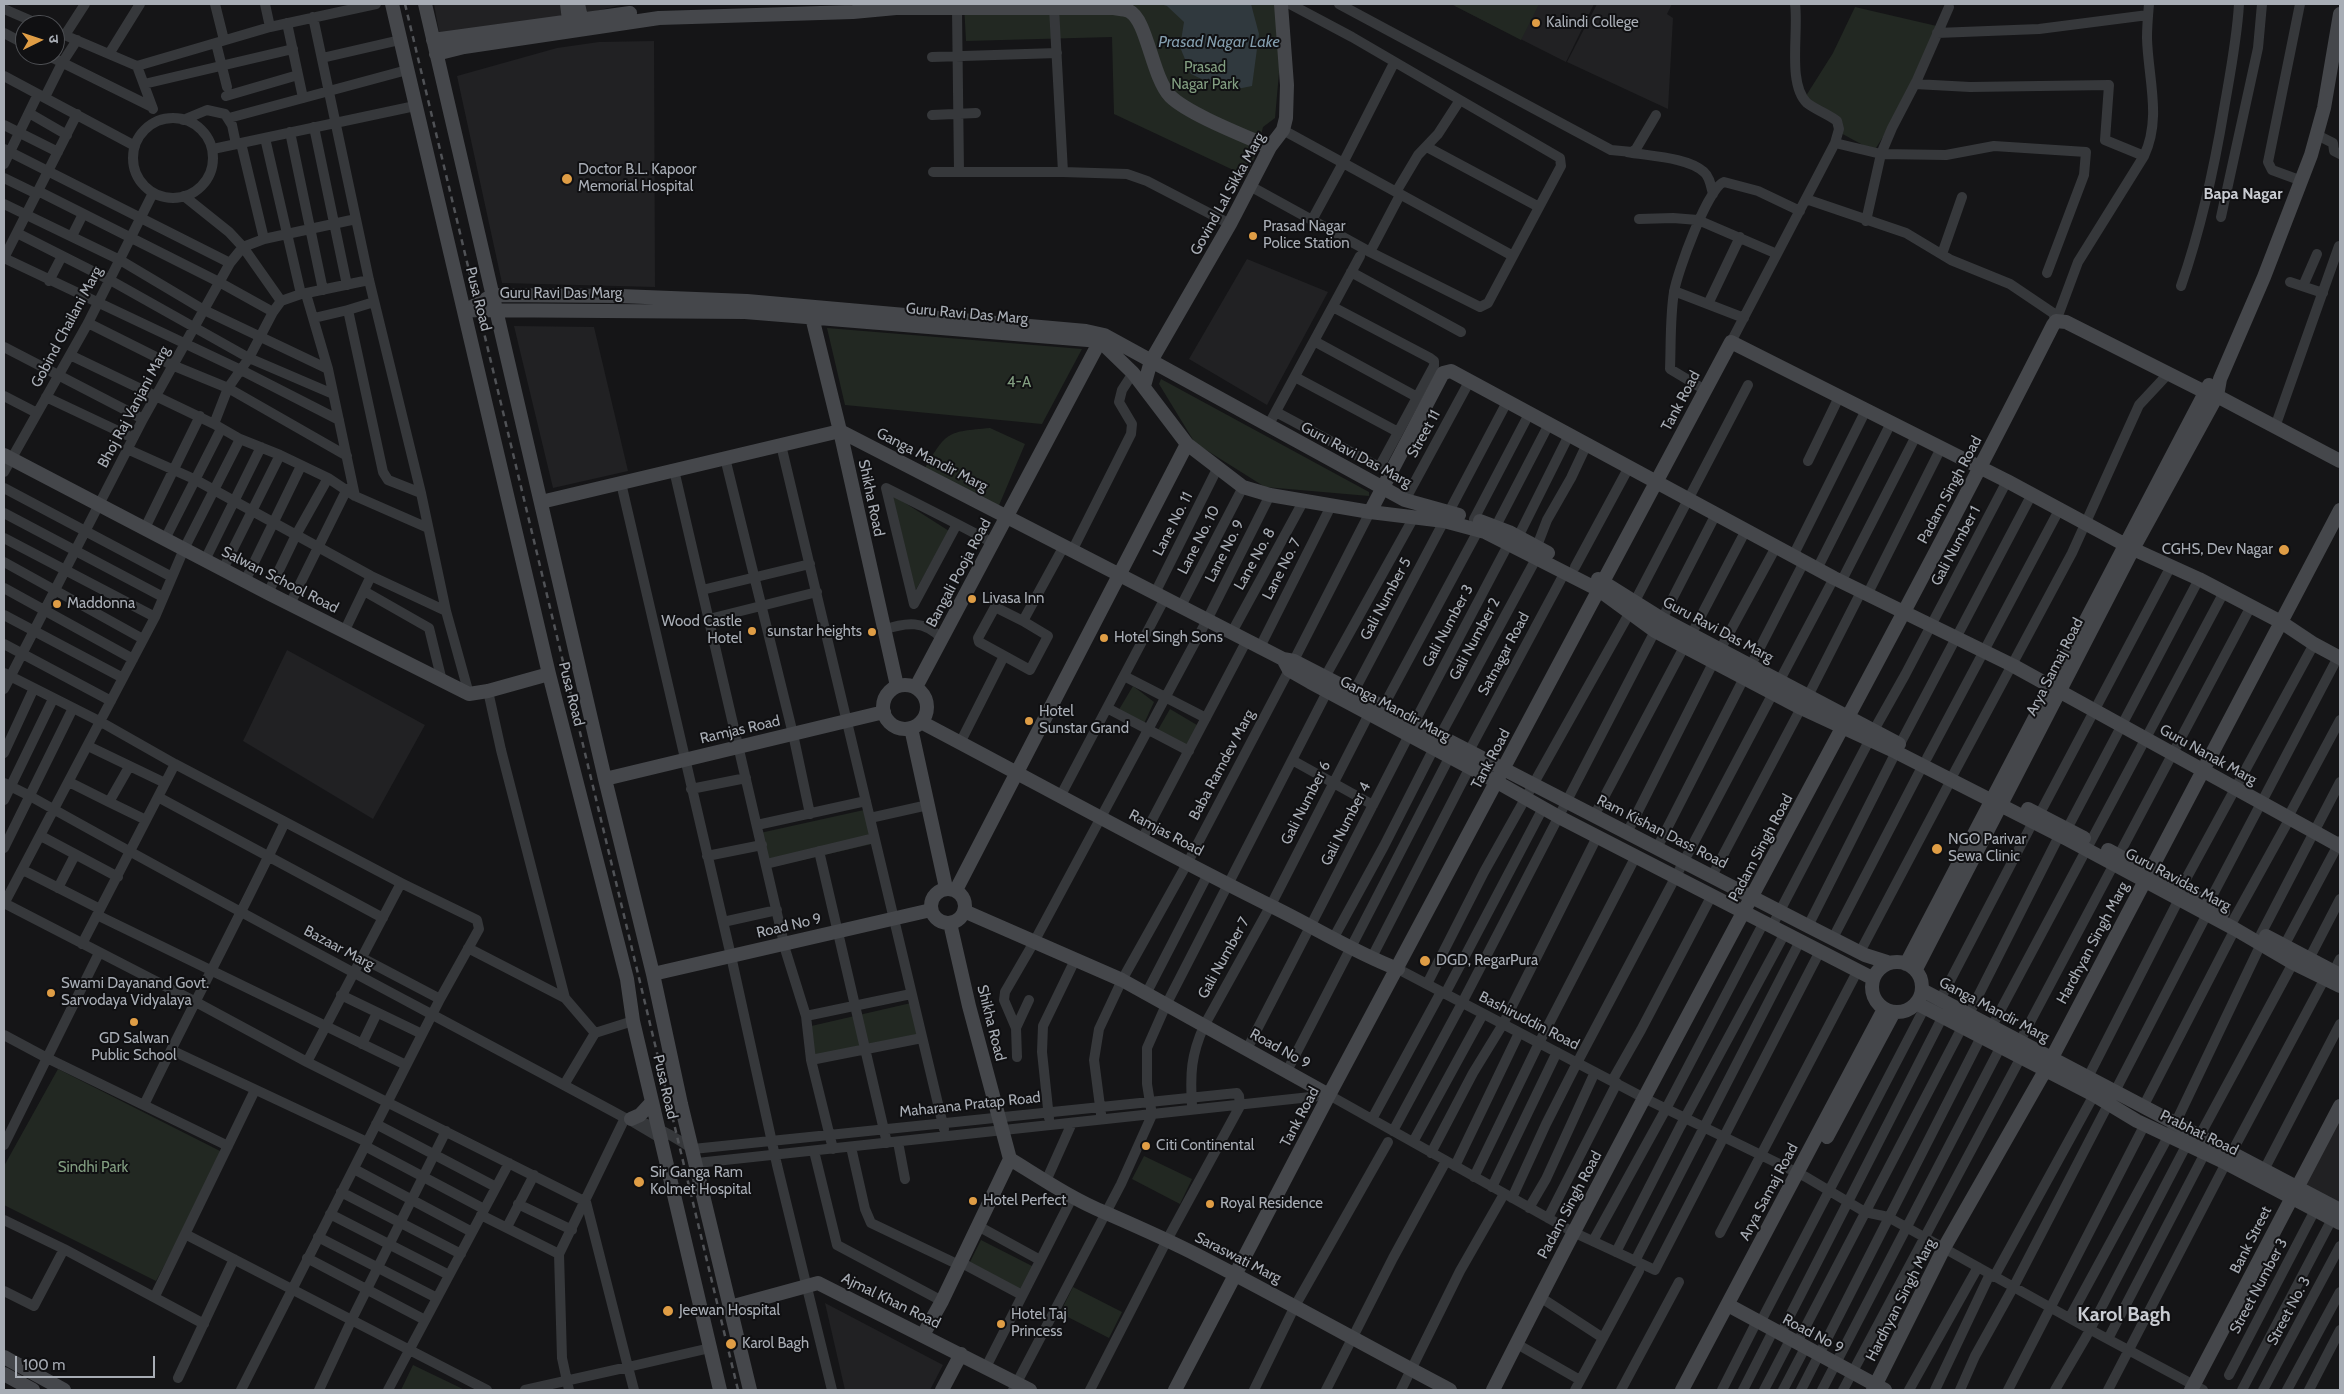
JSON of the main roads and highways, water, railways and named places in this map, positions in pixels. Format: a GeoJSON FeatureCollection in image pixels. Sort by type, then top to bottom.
{"type":"FeatureCollection","features":[{"type":"Feature","properties":{"kind":"water","name":"Prasad Nagar Lake"},"geometry":{"type":"Polygon","coordinates":[[[1160,4],[1251,4],[1259,34],[1252,86],[1227,91],[1191,74],[1180,47],[1184,22],[1167,6],[1160,4]]]}},
{"type":"Feature","properties":{"kind":"railway"},"geometry":{"type":"LineString","coordinates":[[405,4],[738,1390]]}},
{"type":"Feature","properties":{"kind":"place","name":"Kalindi College"},"geometry":{"type":"Point","coordinates":[1536,23]}},
{"type":"Feature","properties":{"kind":"place","name":"Doctor B.L. Kapoor Memorial Hospital"},"geometry":{"type":"Point","coordinates":[567,179]}},
{"type":"Feature","properties":{"kind":"place","name":"Prasad Nagar Police Station"},"geometry":{"type":"Point","coordinates":[1253,236]}},
{"type":"Feature","properties":{"kind":"place","name":"CGHS, Dev Nagar"},"geometry":{"type":"Point","coordinates":[2284,550]}},
{"type":"Feature","properties":{"kind":"place","name":"Livasa Inn"},"geometry":{"type":"Point","coordinates":[972,599]}},
{"type":"Feature","properties":{"kind":"place","name":"Maddonna"},"geometry":{"type":"Point","coordinates":[57,604]}},
{"type":"Feature","properties":{"kind":"place","name":"Wood Castle Hotel"},"geometry":{"type":"Point","coordinates":[752,631]}},
{"type":"Feature","properties":{"kind":"place","name":"sunstar heights"},"geometry":{"type":"Point","coordinates":[872,632]}},
{"type":"Feature","properties":{"kind":"place","name":"Hotel Singh Sons"},"geometry":{"type":"Point","coordinates":[1104,638]}},
{"type":"Feature","properties":{"kind":"place","name":"Hotel Sunstar Grand"},"geometry":{"type":"Point","coordinates":[1029,721]}},
{"type":"Feature","properties":{"kind":"place","name":"NGO Parivar Sewa Clinic"},"geometry":{"type":"Point","coordinates":[1937,849]}},
{"type":"Feature","properties":{"kind":"place","name":"DGD, RegarPura"},"geometry":{"type":"Point","coordinates":[1425,961]}},
{"type":"Feature","properties":{"kind":"place","name":"Swami Dayanand Govt. Sarvodaya Vidyalaya"},"geometry":{"type":"Point","coordinates":[51,993]}},
{"type":"Feature","properties":{"kind":"place","name":"GD Salwan Public School"},"geometry":{"type":"Point","coordinates":[134,1022]}},
{"type":"Feature","properties":{"kind":"place","name":"Citi Continental"},"geometry":{"type":"Point","coordinates":[1146,1146]}},
{"type":"Feature","properties":{"kind":"place","name":"Sir Ganga Ram Kolmet Hospital"},"geometry":{"type":"Point","coordinates":[639,1182]}},
{"type":"Feature","properties":{"kind":"place","name":"Hotel Perfect"},"geometry":{"type":"Point","coordinates":[973,1201]}},
{"type":"Feature","properties":{"kind":"place","name":"Royal Residence"},"geometry":{"type":"Point","coordinates":[1210,1204]}},
{"type":"Feature","properties":{"kind":"place","name":"Jeewan Hospital"},"geometry":{"type":"Point","coordinates":[668,1311]}},
{"type":"Feature","properties":{"kind":"place","name":"Hotel Taj Princess"},"geometry":{"type":"Point","coordinates":[1001,1324]}},
{"type":"Feature","properties":{"kind":"place","name":"Karol Bagh"},"geometry":{"type":"Point","coordinates":[731,1344]}},
{"type":"Feature","properties":{"kind":"district","name":"Bapa Nagar"},"geometry":{"type":"Point","coordinates":[2243,194]}},
{"type":"Feature","properties":{"kind":"district","name":"Karol Bagh"},"geometry":{"type":"Point","coordinates":[2124,1315]}},
{"type":"Feature","properties":{"kind":"park label","name":"Prasad Nagar Park"},"geometry":{"type":"Point","coordinates":[1205,76]}},
{"type":"Feature","properties":{"kind":"park label","name":"4-A"},"geometry":{"type":"Point","coordinates":[1019,383]}},
{"type":"Feature","properties":{"kind":"park label","name":"Sindhi Park"},"geometry":{"type":"Point","coordinates":[93,1168]}}]}
